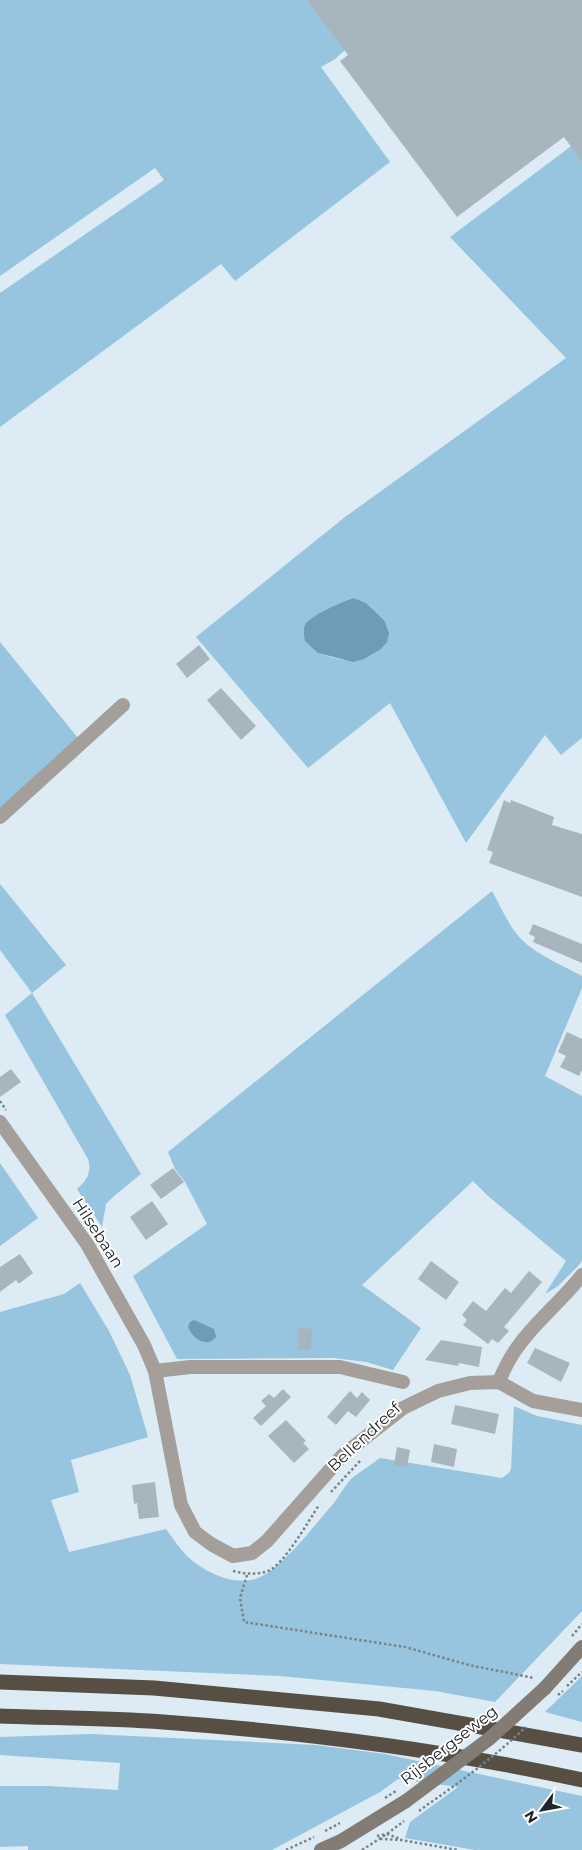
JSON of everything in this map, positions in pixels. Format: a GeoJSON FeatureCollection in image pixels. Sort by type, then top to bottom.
{"type":"FeatureCollection","features":[{"type":"Feature","properties":{"kind":"highway"},"geometry":{"type":"LineString","coordinates":[[0,1682],[154,1688],[379,1709],[582,1744]]}},
{"type":"Feature","properties":{"kind":"highway"},"geometry":{"type":"LineString","coordinates":[[0,1716],[162,1722],[270,1732],[386,1746],[519,1766],[582,1780]]}},
{"type":"Feature","properties":{"kind":"main road","name":"Rijsbergseweg"},"geometry":{"type":"LineString","coordinates":[[321,1850],[406,1801],[489,1739],[545,1688],[582,1647]]}},
{"type":"Feature","properties":{"kind":"street"},"geometry":{"type":"LineString","coordinates":[[0,817],[123,706]]}},
{"type":"Feature","properties":{"kind":"street","name":"Hilsebaan"},"geometry":{"type":"LineString","coordinates":[[0,1122],[87,1244],[144,1345],[155,1371],[181,1505],[195,1532],[211,1544]]}},
{"type":"Feature","properties":{"kind":"street"},"geometry":{"type":"LineString","coordinates":[[582,1275],[532,1328],[516,1348],[499,1382],[533,1401],[582,1410]]}},
{"type":"Feature","properties":{"kind":"street"},"geometry":{"type":"LineString","coordinates":[[155,1371],[190,1367],[340,1366],[403,1382]]}},
{"type":"Feature","properties":{"kind":"street","name":"Bellendreef"},"geometry":{"type":"LineString","coordinates":[[211,1544],[233,1556],[252,1553],[267,1541],[343,1454],[403,1408],[438,1391],[470,1384],[499,1382]]}},
{"type":"Feature","properties":{"kind":"path","name":"Bellendreef"},"geometry":{"type":"LineString","coordinates":[[325,1498],[362,1459]]}},
{"type":"Feature","properties":{"kind":"path"},"geometry":{"type":"LineString","coordinates":[[228,1569],[247,1574],[270,1570],[292,1548],[319,1505]]}},
{"type":"Feature","properties":{"kind":"path"},"geometry":{"type":"LineString","coordinates":[[247,1574],[240,1598],[244,1622],[405,1647],[469,1665],[534,1678]]}},
{"type":"Feature","properties":{"kind":"path"},"geometry":{"type":"LineString","coordinates":[[563,1691],[582,1672]]}},
{"type":"Feature","properties":{"kind":"path","name":"Rijsbergseweg"},"geometry":{"type":"LineString","coordinates":[[377,1802],[385,1798]]}},
{"type":"Feature","properties":{"kind":"path","name":"Rijsbergseweg"},"geometry":{"type":"LineString","coordinates":[[412,1815],[427,1805]]}},
{"type":"Feature","properties":{"kind":"path"},"geometry":{"type":"LineString","coordinates":[[362,1850],[388,1834],[405,1820]]}},
{"type":"Feature","properties":{"kind":"path"},"geometry":{"type":"LineString","coordinates":[[286,1850],[344,1821]]}},
{"type":"Feature","properties":{"kind":"path"},"geometry":{"type":"LineString","coordinates":[[388,1834],[401,1840]]}},
{"type":"Feature","properties":{"kind":"path"},"geometry":{"type":"LineString","coordinates":[[380,1839],[401,1840],[458,1850]]}},
{"type":"Feature","properties":{"kind":"shaded area"},"geometry":{"type":"Polygon","coordinates":[[[0,0],[308,0],[346,49],[335,59],[321,67],[390,162],[235,281],[221,264],[0,427],[0,293],[164,180],[155,168],[0,276],[0,0]]]}},
{"type":"Feature","properties":{"kind":"shaded area"},"geometry":{"type":"Polygon","coordinates":[[[582,138],[582,738],[561,755],[545,735],[466,843],[390,703],[308,768],[196,637],[345,517],[566,358],[450,237],[582,138]],[[354,598],[318,653],[343,660],[357,660],[380,650],[384,620],[366,603],[354,598]]]}},
{"type":"Feature","properties":{"kind":"shaded area"},"geometry":{"type":"Polygon","coordinates":[[[354,598],[366,603],[384,620],[389,633],[387,642],[380,650],[364,659],[353,662],[318,653],[305,641],[305,625],[320,613],[354,598]]]}},
{"type":"Feature","properties":{"kind":"shaded area"},"geometry":{"type":"Polygon","coordinates":[[[0,642],[78,738],[0,810],[0,642]]]}},
{"type":"Feature","properties":{"kind":"shaded area"},"geometry":{"type":"Polygon","coordinates":[[[0,884],[66,965],[32,993],[0,950],[0,884]]]}},
{"type":"Feature","properties":{"kind":"shaded area"},"geometry":{"type":"Polygon","coordinates":[[[492,891],[509,923],[522,940],[543,955],[582,976],[582,988],[545,1076],[582,1096],[582,1261],[558,1286],[545,1294],[566,1261],[473,1181],[362,1285],[421,1328],[393,1370],[366,1362],[334,1358],[177,1359],[133,1276],[207,1224],[185,1182],[175,1169],[168,1152],[492,891]]]}},
{"type":"Feature","properties":{"kind":"shaded area"},"geometry":{"type":"Polygon","coordinates":[[[32,993],[141,1174],[106,1204],[102,1227],[77,1189],[88,1176],[88,1159],[5,1015],[32,993]]]}},
{"type":"Feature","properties":{"kind":"shaded area"},"geometry":{"type":"Polygon","coordinates":[[[0,1163],[38,1218],[0,1246],[0,1163]]]}},
{"type":"Feature","properties":{"kind":"shaded area"},"geometry":{"type":"Polygon","coordinates":[[[80,1283],[109,1331],[130,1375],[148,1437],[71,1460],[79,1492],[51,1500],[69,1552],[166,1529],[187,1556],[211,1572],[239,1581],[258,1578],[288,1556],[334,1503],[352,1478],[380,1458],[502,1478],[511,1469],[514,1406],[537,1416],[582,1425],[582,1611],[495,1702],[435,1691],[280,1676],[0,1664],[0,1312],[64,1294],[80,1283]]]}},
{"type":"Feature","properties":{"kind":"shaded area"},"geometry":{"type":"Polygon","coordinates":[[[194,1320],[214,1329],[216,1337],[208,1342],[200,1341],[196,1338],[188,1327],[190,1322],[194,1320]]]}},
{"type":"Feature","properties":{"kind":"shaded area"},"geometry":{"type":"Polygon","coordinates":[[[582,1676],[582,1722],[545,1712],[582,1676]]]}},
{"type":"Feature","properties":{"kind":"shaded area"},"geometry":{"type":"Polygon","coordinates":[[[91,1734],[316,1745],[385,1754],[582,1796],[582,1850],[475,1850],[405,1838],[410,1822],[458,1787],[398,1779],[380,1792],[272,1850],[28,1850],[28,1846],[0,1847],[0,1786],[48,1786],[118,1790],[120,1763],[0,1755],[0,1737],[91,1734]]]}},
{"type":"Feature","properties":{"kind":"building"},"geometry":{"type":"Polygon","coordinates":[[[307,0],[582,0],[582,162],[564,137],[457,217],[340,61],[348,55],[307,0]]]}},
{"type":"Feature","properties":{"kind":"building"},"geometry":{"type":"Polygon","coordinates":[[[199,645],[210,659],[187,678],[176,664],[199,645]]]}},
{"type":"Feature","properties":{"kind":"building"},"geometry":{"type":"Polygon","coordinates":[[[221,688],[256,726],[241,740],[207,700],[221,688]]]}},
{"type":"Feature","properties":{"kind":"building"},"geometry":{"type":"Polygon","coordinates":[[[504,800],[510,803],[511,800],[554,817],[552,825],[582,834],[582,897],[489,863],[493,852],[487,850],[504,800]]]}},
{"type":"Feature","properties":{"kind":"building"},"geometry":{"type":"Polygon","coordinates":[[[533,924],[582,944],[582,963],[533,942],[535,937],[529,934],[533,924]]]}},
{"type":"Feature","properties":{"kind":"building"},"geometry":{"type":"Polygon","coordinates":[[[567,1032],[582,1039],[582,1070],[579,1076],[560,1067],[566,1056],[558,1052],[567,1032]]]}},
{"type":"Feature","properties":{"kind":"building"},"geometry":{"type":"Polygon","coordinates":[[[11,1069],[21,1082],[0,1097],[0,1077],[11,1069]]]}},
{"type":"Feature","properties":{"kind":"building"},"geometry":{"type":"Polygon","coordinates":[[[173,1168],[184,1182],[161,1199],[150,1185],[173,1168]]]}},
{"type":"Feature","properties":{"kind":"building"},"geometry":{"type":"Polygon","coordinates":[[[152,1201],[168,1224],[146,1240],[130,1217],[152,1201]]]}},
{"type":"Feature","properties":{"kind":"building"},"geometry":{"type":"Polygon","coordinates":[[[20,1254],[33,1273],[20,1283],[16,1280],[0,1292],[0,1267],[20,1254]]]}},
{"type":"Feature","properties":{"kind":"building"},"geometry":{"type":"Polygon","coordinates":[[[431,1261],[459,1282],[446,1300],[418,1279],[431,1261]]]}},
{"type":"Feature","properties":{"kind":"building"},"geometry":{"type":"Polygon","coordinates":[[[529,1271],[542,1282],[504,1327],[509,1331],[498,1343],[492,1339],[488,1344],[463,1325],[467,1320],[462,1315],[473,1301],[486,1311],[505,1288],[511,1293],[529,1271]]]}},
{"type":"Feature","properties":{"kind":"building"},"geometry":{"type":"Polygon","coordinates":[[[299,1328],[312,1329],[311,1350],[298,1350],[299,1328]]]}},
{"type":"Feature","properties":{"kind":"building"},"geometry":{"type":"Polygon","coordinates":[[[441,1340],[482,1347],[479,1367],[459,1363],[458,1366],[425,1360],[441,1340]]]}},
{"type":"Feature","properties":{"kind":"building"},"geometry":{"type":"Polygon","coordinates":[[[535,1348],[570,1363],[561,1382],[527,1363],[535,1348]]]}},
{"type":"Feature","properties":{"kind":"building"},"geometry":{"type":"Polygon","coordinates":[[[283,1389],[291,1397],[261,1426],[253,1418],[266,1406],[261,1401],[269,1394],[274,1398],[283,1389]]]}},
{"type":"Feature","properties":{"kind":"building"},"geometry":{"type":"Polygon","coordinates":[[[350,1391],[357,1398],[362,1392],[370,1400],[356,1417],[348,1411],[336,1425],[327,1417],[350,1391]]]}},
{"type":"Feature","properties":{"kind":"building"},"geometry":{"type":"Polygon","coordinates":[[[455,1405],[499,1414],[495,1434],[451,1424],[455,1405]]]}},
{"type":"Feature","properties":{"kind":"building"},"geometry":{"type":"Polygon","coordinates":[[[286,1420],[306,1441],[303,1443],[309,1449],[294,1463],[268,1436],[286,1420]]]}},
{"type":"Feature","properties":{"kind":"building"},"geometry":{"type":"Polygon","coordinates":[[[434,1444],[457,1449],[454,1467],[431,1462],[434,1444]]]}},
{"type":"Feature","properties":{"kind":"building"},"geometry":{"type":"Polygon","coordinates":[[[397,1447],[410,1450],[407,1467],[394,1465],[397,1447]]]}},
{"type":"Feature","properties":{"kind":"building"},"geometry":{"type":"Polygon","coordinates":[[[155,1482],[159,1517],[139,1519],[137,1503],[134,1504],[132,1485],[155,1482]]]}}]}
